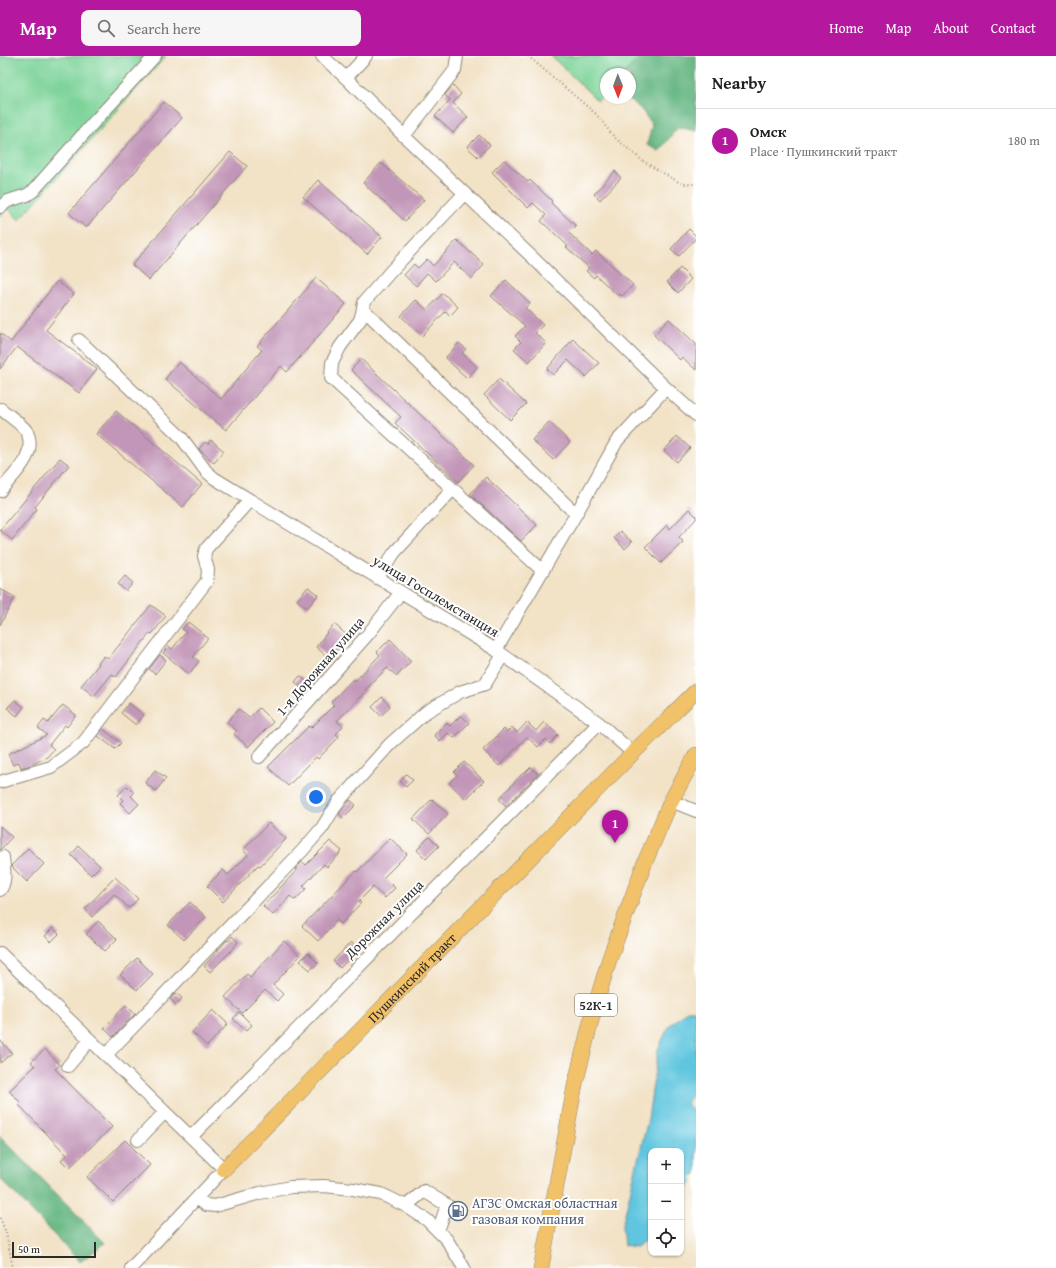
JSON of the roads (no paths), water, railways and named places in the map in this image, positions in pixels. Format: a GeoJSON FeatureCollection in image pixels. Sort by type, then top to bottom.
{"type":"FeatureCollection","features":[{"type":"Feature","properties":{"kind":"main road","name":"Пушкинский тракт"},"geometry":{"type":"LineString","coordinates":[[224,1169],[633,752],[696,691]]}},
{"type":"Feature","properties":{"kind":"main road","name":"52К-1"},"geometry":{"type":"LineString","coordinates":[[541,1268],[575,1085],[591,1021],[609,960],[645,862],[671,801],[696,755]]}},
{"type":"Feature","properties":{"kind":"street"},"geometry":{"type":"LineString","coordinates":[[0,207],[8,200],[27,195],[33,191],[155,56]]}},
{"type":"Feature","properties":{"kind":"street"},"geometry":{"type":"LineString","coordinates":[[322,56],[464,194],[531,256],[666,388],[696,415]]}},
{"type":"Feature","properties":{"kind":"street"},"geometry":{"type":"LineString","coordinates":[[346,78],[366,56]]}},
{"type":"Feature","properties":{"kind":"street"},"geometry":{"type":"LineString","coordinates":[[404,136],[455,70],[457,56]]}},
{"type":"Feature","properties":{"kind":"street"},"geometry":{"type":"LineString","coordinates":[[464,194],[391,271],[364,302],[360,320],[340,347],[332,363],[331,378],[543,570]]}},
{"type":"Feature","properties":{"kind":"street"},"geometry":{"type":"LineString","coordinates":[[363,309],[576,514]]}},
{"type":"Feature","properties":{"kind":"street","name":"улица Госплемстанция"},"geometry":{"type":"LineString","coordinates":[[79,340],[181,437],[206,471],[214,478],[499,652],[599,723],[633,752]]}},
{"type":"Feature","properties":{"kind":"street"},"geometry":{"type":"LineString","coordinates":[[106,1056],[302,852],[322,828],[338,802],[390,744],[426,712],[460,692],[485,684],[499,652],[543,570],[617,441],[666,388]]}},
{"type":"Feature","properties":{"kind":"street"},"geometry":{"type":"LineString","coordinates":[[0,492],[27,459],[31,445],[27,431],[1,409]]}},
{"type":"Feature","properties":{"kind":"street"},"geometry":{"type":"LineString","coordinates":[[377,578],[396,552],[453,489]]}},
{"type":"Feature","properties":{"kind":"street"},"geometry":{"type":"LineString","coordinates":[[0,782],[51,767],[83,743],[207,581],[208,570],[204,556],[206,549],[250,500]]}},
{"type":"Feature","properties":{"kind":"street","name":"1-я Дорожная улица"},"geometry":{"type":"LineString","coordinates":[[259,757],[369,633],[401,592]]}},
{"type":"Feature","properties":{"kind":"street","name":"Дорожная улица"},"geometry":{"type":"LineString","coordinates":[[191,1137],[599,723]]}},
{"type":"Feature","properties":{"kind":"street"},"geometry":{"type":"LineString","coordinates":[[671,801],[696,811]]}},
{"type":"Feature","properties":{"kind":"street"},"geometry":{"type":"LineString","coordinates":[[0,890],[5,880],[3,857]]}},
{"type":"Feature","properties":{"kind":"street"},"geometry":{"type":"LineString","coordinates":[[0,953],[224,1169]]}},
{"type":"Feature","properties":{"kind":"street"},"geometry":{"type":"LineString","coordinates":[[68,1066],[90,1040]]}},
{"type":"Feature","properties":{"kind":"street"},"geometry":{"type":"LineString","coordinates":[[138,1140],[165,1112]]}},
{"type":"Feature","properties":{"kind":"street","name":"Пушкинский тракт"},"geometry":{"type":"LineString","coordinates":[[131,1268],[224,1169]]}},
{"type":"Feature","properties":{"kind":"street"},"geometry":{"type":"LineString","coordinates":[[197,1198],[206,1205],[215,1206],[260,1193],[291,1187],[324,1186],[381,1194],[406,1206],[427,1220],[447,1240],[464,1268]]}},
{"type":"Feature","properties":{"kind":"street"},"geometry":{"type":"LineString","coordinates":[[406,1206],[424,1192],[447,1204],[438,1231]]}},
{"type":"Feature","properties":{"kind":"water"},"geometry":{"type":"Polygon","coordinates":[[[687,1010],[696,1010],[696,1080],[694,1094],[686,1103],[696,1114],[696,1174],[691,1176],[692,1181],[684,1193],[684,1148],[648,1148],[648,1237],[637,1247],[624,1245],[622,1226],[648,1119],[658,1049],[669,1026],[687,1010]]]}},
{"type":"Feature","properties":{"kind":"place","name":"Омск"},"geometry":{"type":"Point","coordinates":[615,843]}},
{"type":"Feature","properties":{"kind":"place","name":"АГЗС Омская областная газовая компания"},"geometry":{"type":"Point","coordinates":[458,1211]}}]}
